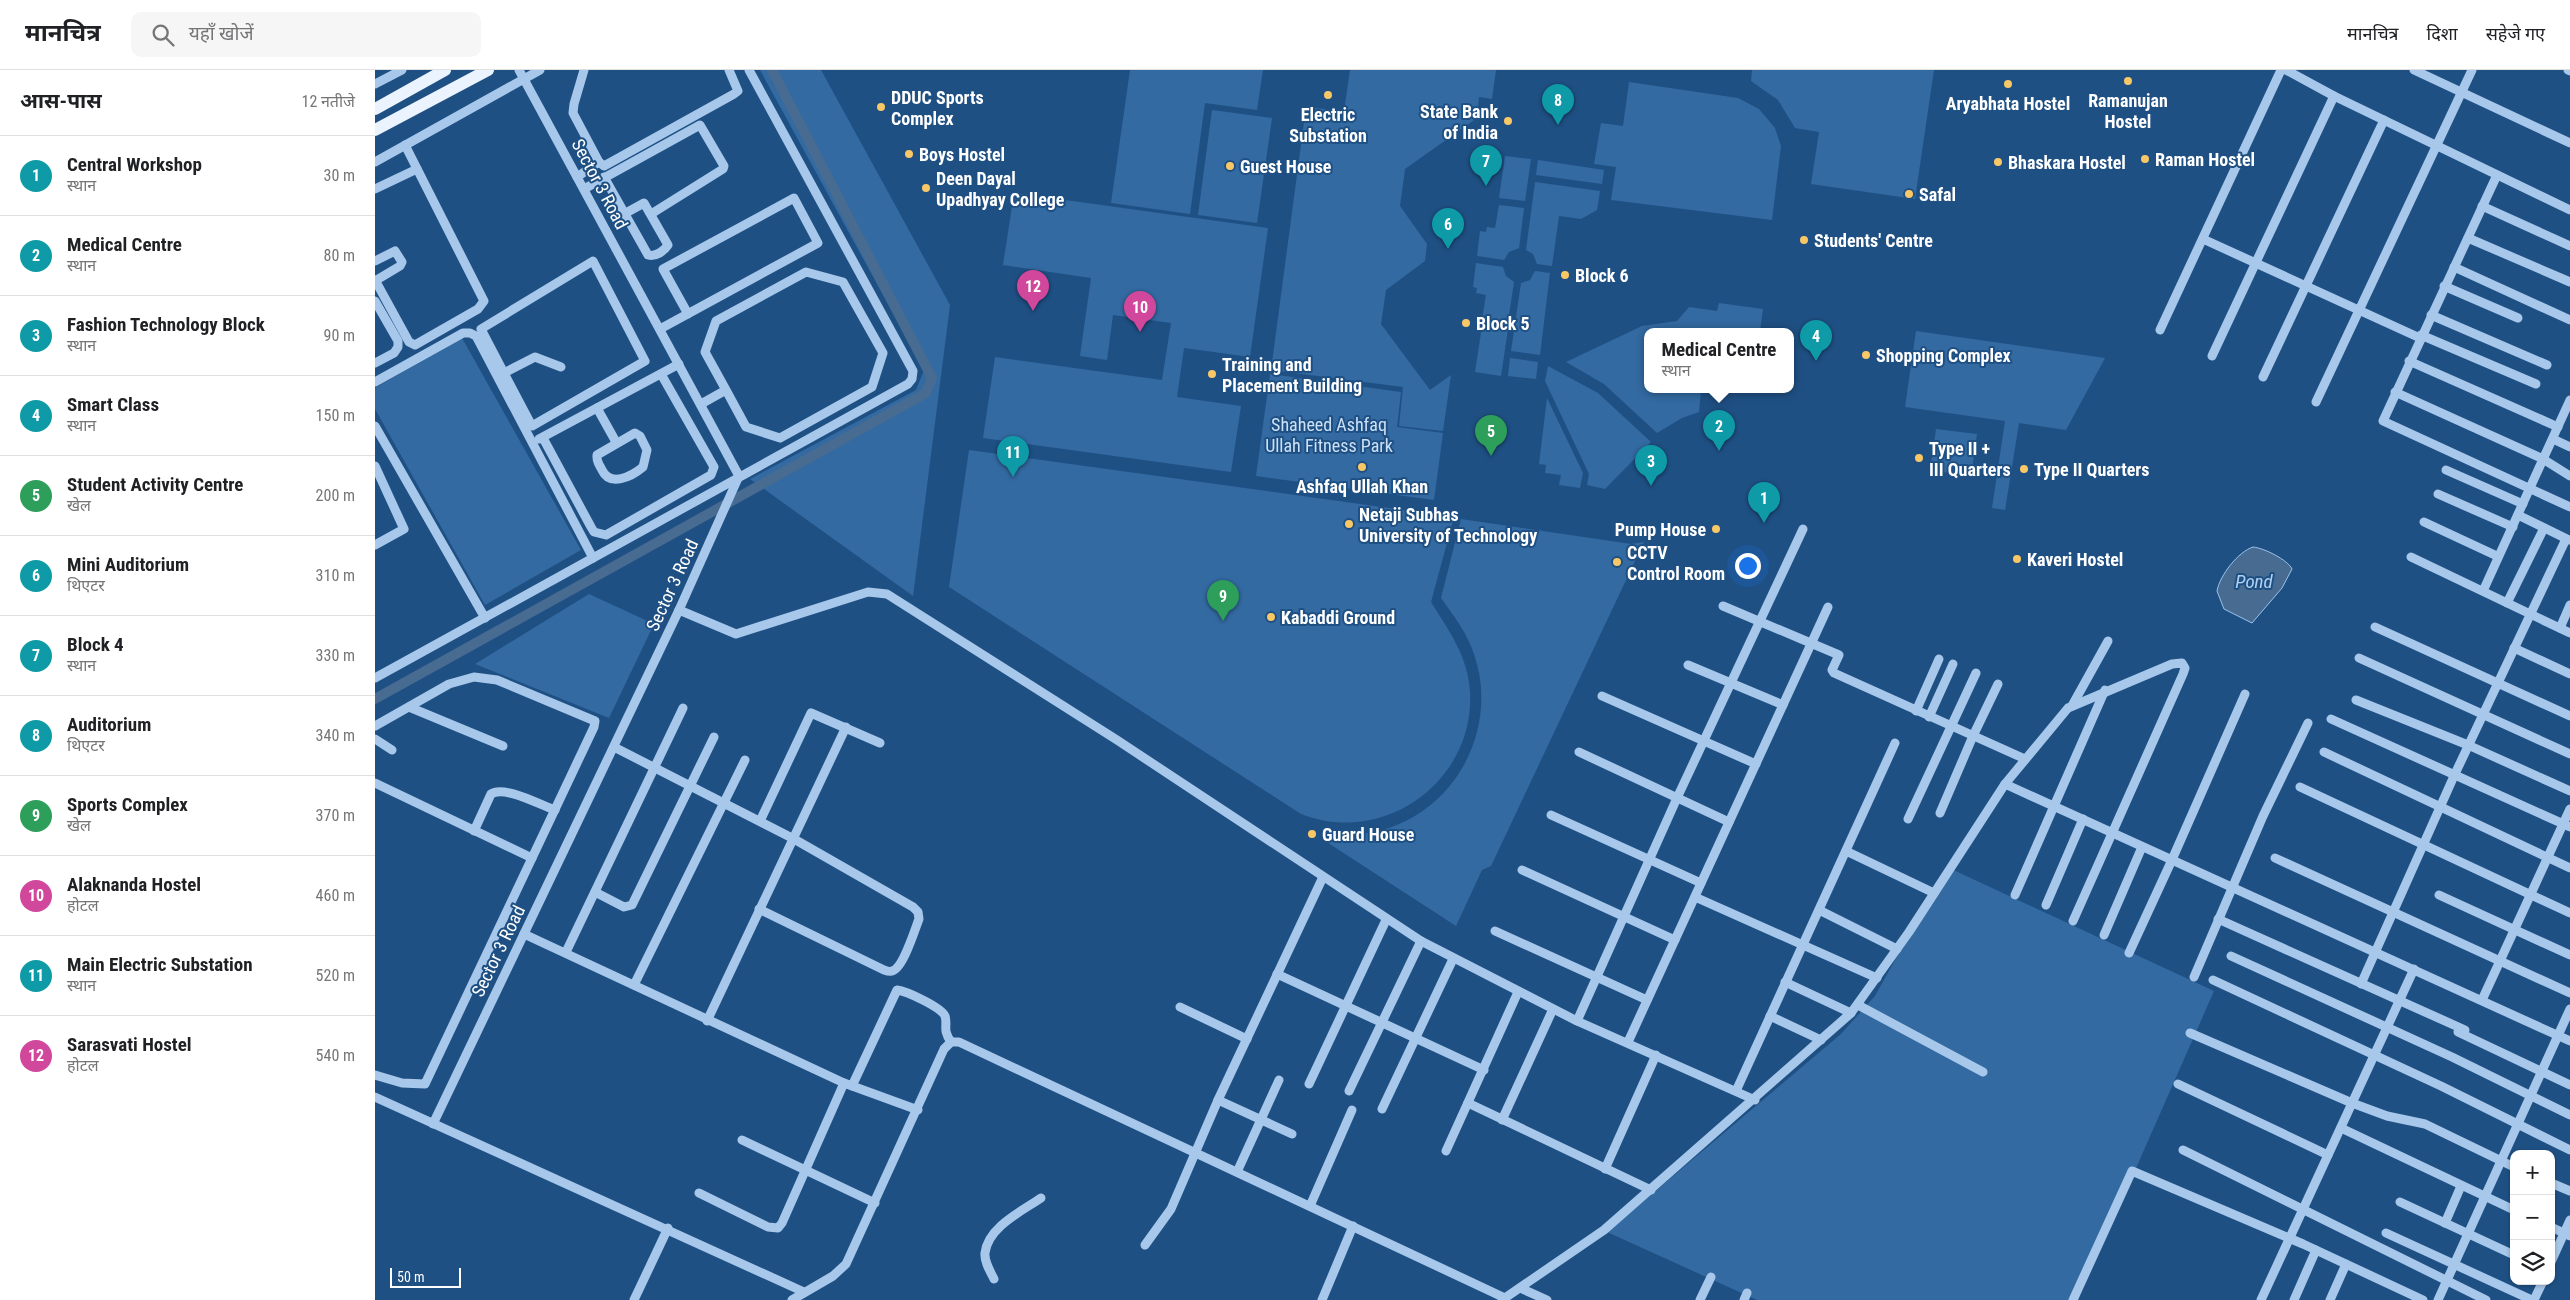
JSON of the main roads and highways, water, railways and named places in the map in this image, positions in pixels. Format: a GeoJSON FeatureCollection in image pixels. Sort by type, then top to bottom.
{"type":"FeatureCollection","features":[{"type":"Feature","properties":{"kind":"main road"},"geometry":{"type":"LineString","coordinates":[[375,109],[445,70]]}},
{"type":"Feature","properties":{"kind":"main road"},"geometry":{"type":"LineString","coordinates":[[375,130],[489,70]]}},
{"type":"Feature","properties":{"kind":"water","name":"Pond"},"geometry":{"type":"Polygon","coordinates":[[[2253,547],[2275,555],[2286,562],[2292,569],[2282,588],[2252,623],[2224,609],[2217,591],[2226,571],[2241,554],[2253,547]]]}},
{"type":"Feature","properties":{"kind":"waterway"},"geometry":{"type":"LineString","coordinates":[[375,699],[926,393],[932,378],[772,70]]}},
{"type":"Feature","properties":{"kind":"place","name":"Ramanujan Hostel"},"geometry":{"type":"Point","coordinates":[2128,81]}},
{"type":"Feature","properties":{"kind":"place","name":"Aryabhata Hostel"},"geometry":{"type":"Point","coordinates":[2008,84]}},
{"type":"Feature","properties":{"kind":"place","name":"Electric Substation"},"geometry":{"type":"Point","coordinates":[1328,95]}},
{"type":"Feature","properties":{"kind":"place","name":"DDUC Sports Complex"},"geometry":{"type":"Point","coordinates":[881,107]}},
{"type":"Feature","properties":{"kind":"place","name":"State Bank of India"},"geometry":{"type":"Point","coordinates":[1508,121]}},
{"type":"Feature","properties":{"kind":"place","name":"Auditorium"},"geometry":{"type":"Point","coordinates":[1558,125]}},
{"type":"Feature","properties":{"kind":"place","name":"Boys Hostel"},"geometry":{"type":"Point","coordinates":[909,154]}},
{"type":"Feature","properties":{"kind":"place","name":"Raman Hostel"},"geometry":{"type":"Point","coordinates":[2145,159]}},
{"type":"Feature","properties":{"kind":"place","name":"Bhaskara Hostel"},"geometry":{"type":"Point","coordinates":[1998,162]}},
{"type":"Feature","properties":{"kind":"place","name":"Guest House"},"geometry":{"type":"Point","coordinates":[1230,166]}},
{"type":"Feature","properties":{"kind":"place","name":"Block 4"},"geometry":{"type":"Point","coordinates":[1486,186]}},
{"type":"Feature","properties":{"kind":"place","name":"Deen Dayal Upadhyay College"},"geometry":{"type":"Point","coordinates":[926,188]}},
{"type":"Feature","properties":{"kind":"place","name":"Safal"},"geometry":{"type":"Point","coordinates":[1909,194]}},
{"type":"Feature","properties":{"kind":"place","name":"Students' Centre"},"geometry":{"type":"Point","coordinates":[1804,240]}},
{"type":"Feature","properties":{"kind":"place","name":"Mini Auditorium"},"geometry":{"type":"Point","coordinates":[1448,249]}},
{"type":"Feature","properties":{"kind":"place","name":"Block 6"},"geometry":{"type":"Point","coordinates":[1565,275]}},
{"type":"Feature","properties":{"kind":"place","name":"Sarasvati Hostel"},"geometry":{"type":"Point","coordinates":[1033,311]}},
{"type":"Feature","properties":{"kind":"place","name":"Block 5"},"geometry":{"type":"Point","coordinates":[1466,323]}},
{"type":"Feature","properties":{"kind":"place","name":"Alaknanda Hostel"},"geometry":{"type":"Point","coordinates":[1140,332]}},
{"type":"Feature","properties":{"kind":"place","name":"Shopping Complex"},"geometry":{"type":"Point","coordinates":[1866,355]}},
{"type":"Feature","properties":{"kind":"place","name":"Smart Class"},"geometry":{"type":"Point","coordinates":[1816,361]}},
{"type":"Feature","properties":{"kind":"place","name":"Training and Placement Building"},"geometry":{"type":"Point","coordinates":[1212,374]}},
{"type":"Feature","properties":{"kind":"place","name":"Medical Centre"},"geometry":{"type":"Point","coordinates":[1719,451]}},
{"type":"Feature","properties":{"kind":"place","name":"Student Activity Centre"},"geometry":{"type":"Point","coordinates":[1491,456]}},
{"type":"Feature","properties":{"kind":"place","name":"Type II + III Quarters"},"geometry":{"type":"Point","coordinates":[1919,458]}},
{"type":"Feature","properties":{"kind":"place","name":"Ashfaq Ullah Khan"},"geometry":{"type":"Point","coordinates":[1362,467]}},
{"type":"Feature","properties":{"kind":"place","name":"Type II Quarters"},"geometry":{"type":"Point","coordinates":[2024,469]}},
{"type":"Feature","properties":{"kind":"place","name":"Main Electric Substation"},"geometry":{"type":"Point","coordinates":[1013,477]}},
{"type":"Feature","properties":{"kind":"place","name":"Fashion Technology Block"},"geometry":{"type":"Point","coordinates":[1651,486]}},
{"type":"Feature","properties":{"kind":"place","name":"Central Workshop"},"geometry":{"type":"Point","coordinates":[1764,523]}},
{"type":"Feature","properties":{"kind":"place","name":"Netaji Subhas University of Technology"},"geometry":{"type":"Point","coordinates":[1349,524]}},
{"type":"Feature","properties":{"kind":"place","name":"Pump House"},"geometry":{"type":"Point","coordinates":[1716,529]}},
{"type":"Feature","properties":{"kind":"place","name":"Kaveri Hostel"},"geometry":{"type":"Point","coordinates":[2017,559]}},
{"type":"Feature","properties":{"kind":"place","name":"CCTV Control Room"},"geometry":{"type":"Point","coordinates":[1617,562]}},
{"type":"Feature","properties":{"kind":"place","name":"Kabaddi Ground"},"geometry":{"type":"Point","coordinates":[1271,617]}},
{"type":"Feature","properties":{"kind":"place","name":"Sports Complex"},"geometry":{"type":"Point","coordinates":[1223,621]}},
{"type":"Feature","properties":{"kind":"place","name":"Guard House"},"geometry":{"type":"Point","coordinates":[1312,834]}},
{"type":"Feature","properties":{"kind":"park label","name":"Shaheed Ashfaq Ullah Fitness Park"},"geometry":{"type":"Point","coordinates":[1329,434]}}]}
